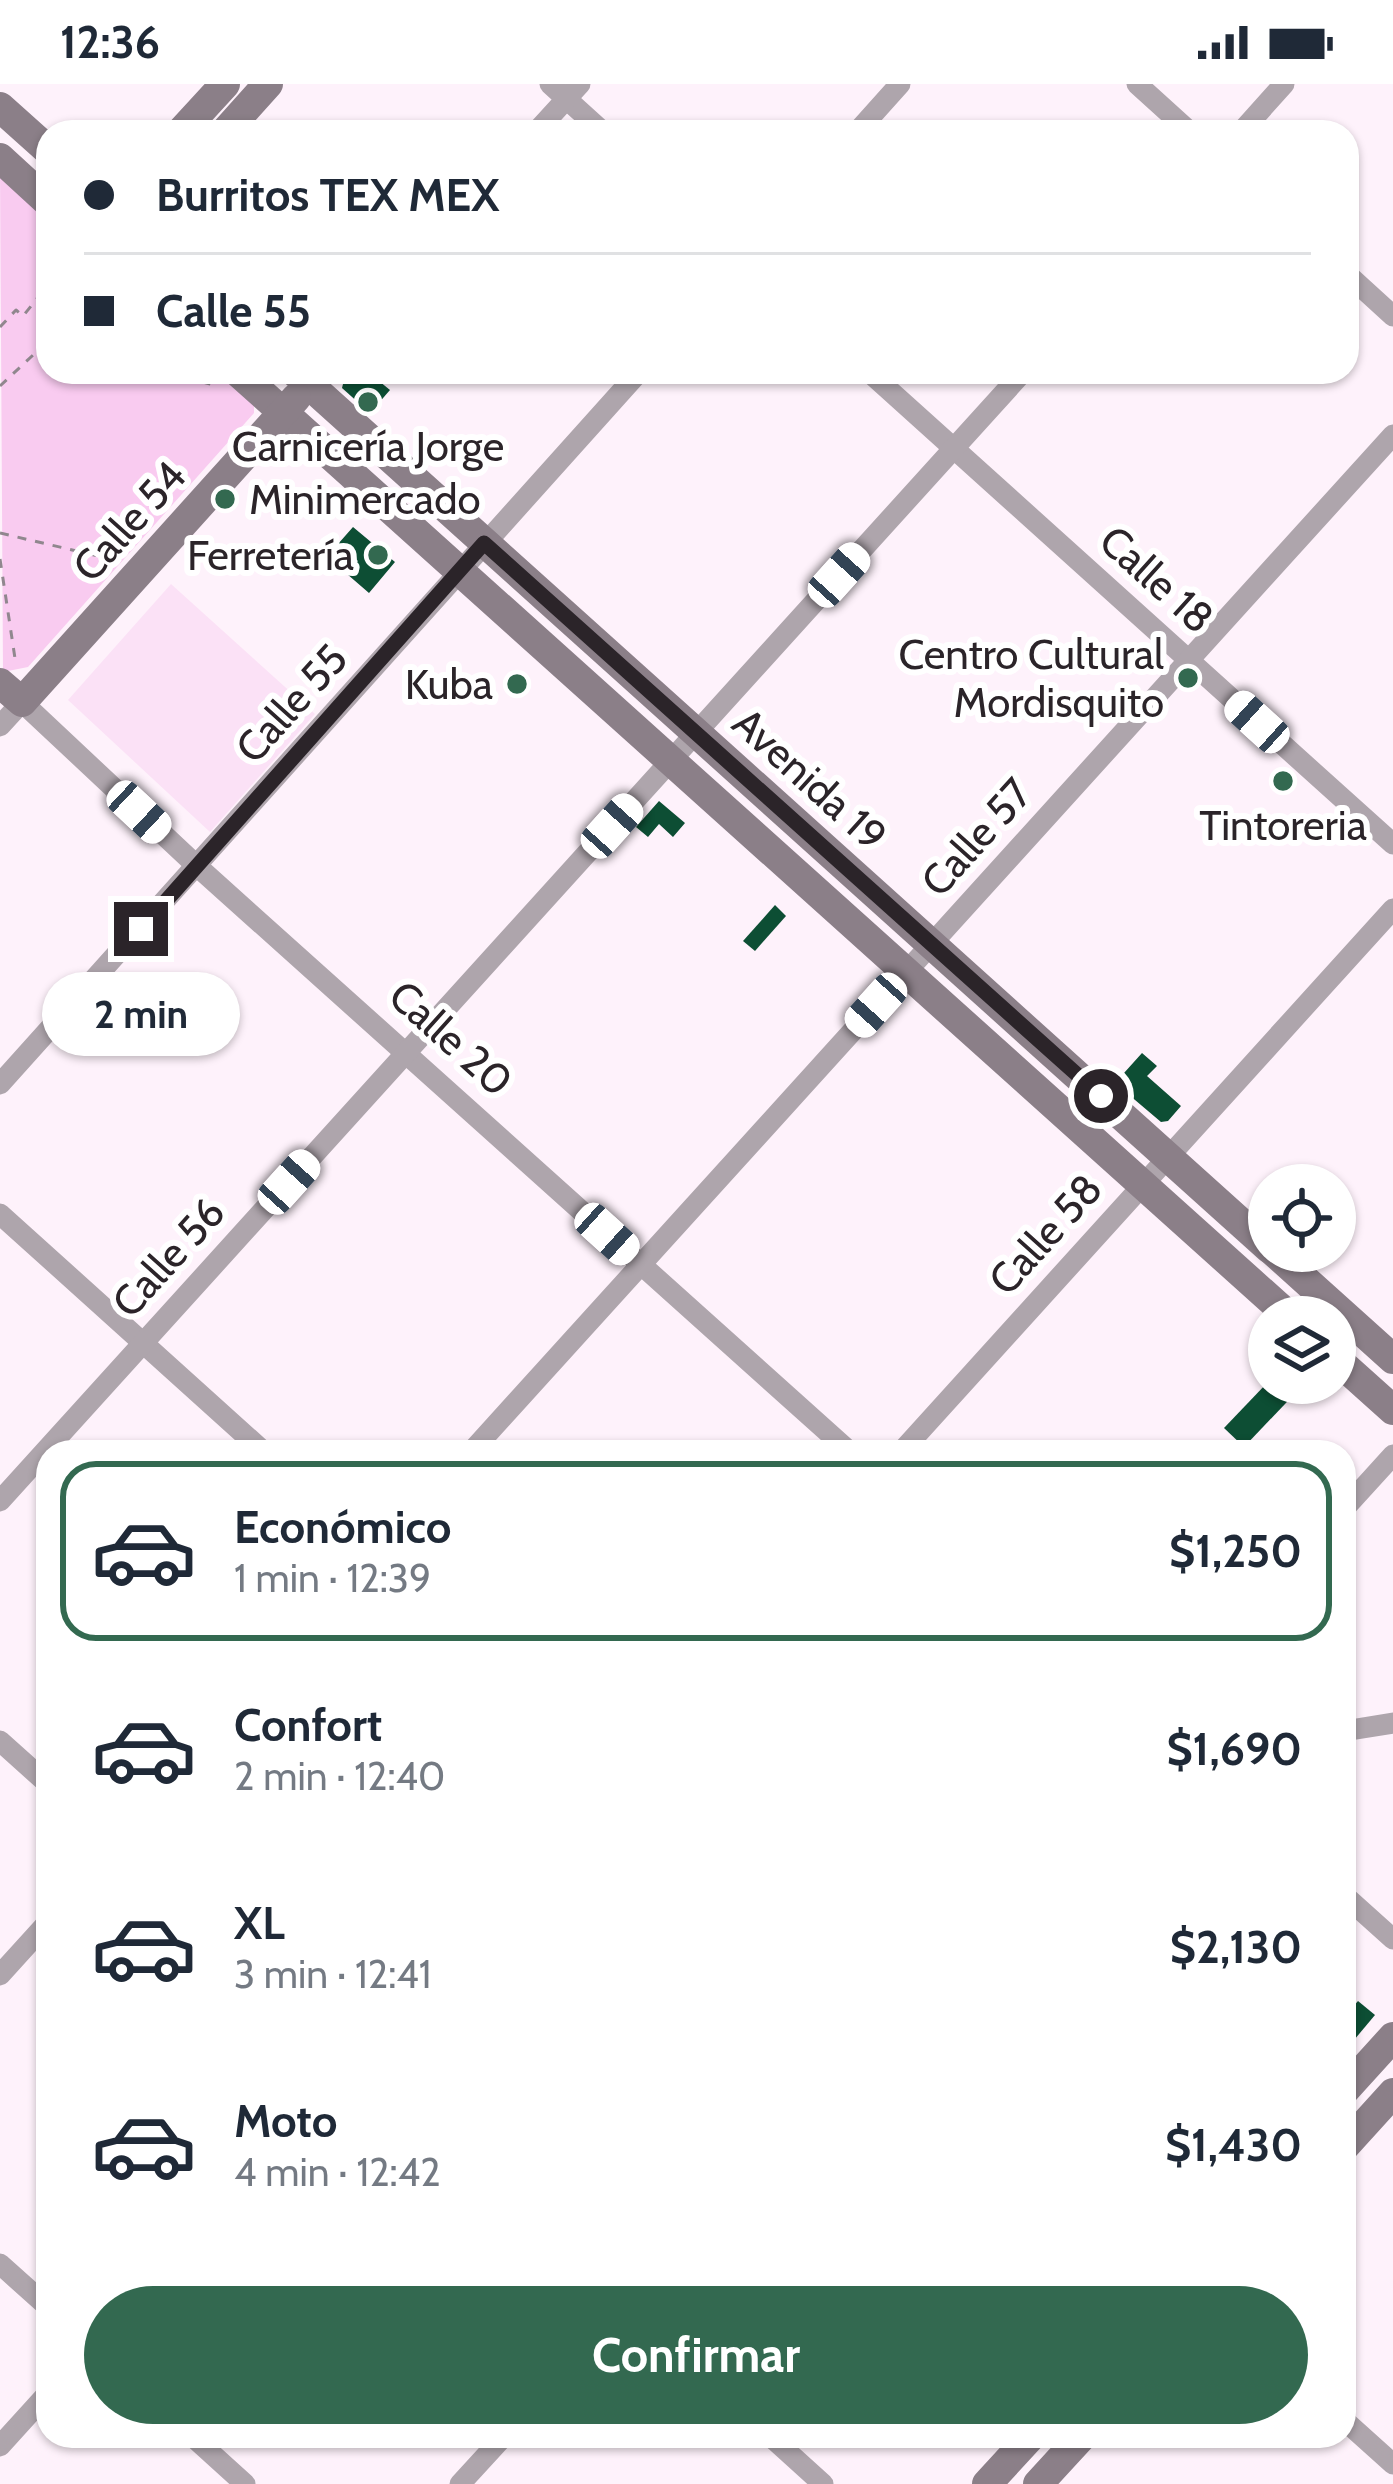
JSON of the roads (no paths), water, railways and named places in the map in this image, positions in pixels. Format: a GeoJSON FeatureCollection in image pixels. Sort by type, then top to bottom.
{"type":"FeatureCollection","features":[{"type":"Feature","properties":{"kind":"main road"},"geometry":{"type":"LineString","coordinates":[[192,120],[225,84]]}},
{"type":"Feature","properties":{"kind":"main road"},"geometry":{"type":"LineString","coordinates":[[236,120],[268,84]]}},
{"type":"Feature","properties":{"kind":"main road"},"geometry":{"type":"LineString","coordinates":[[0,107],[36,139]]}},
{"type":"Feature","properties":{"kind":"main road"},"geometry":{"type":"LineString","coordinates":[[0,158],[36,191]]}},
{"type":"Feature","properties":{"kind":"main road","name":"Avenida 19"},"geometry":{"type":"LineString","coordinates":[[251,384],[1267,1296]]}},
{"type":"Feature","properties":{"kind":"main road","name":"Calle 54"},"geometry":{"type":"LineString","coordinates":[[11,692],[144,567],[284,413],[302,384]]}},
{"type":"Feature","properties":{"kind":"main road","name":"Avenida 19"},"geometry":{"type":"LineString","coordinates":[[315,384],[484,543],[1248,1228]]}},
{"type":"Feature","properties":{"kind":"main road","name":"Avenida 19"},"geometry":{"type":"LineString","coordinates":[[1297,1272],[1393,1359]]}},
{"type":"Feature","properties":{"kind":"main road"},"geometry":{"type":"LineString","coordinates":[[1356,1377],[1393,1410]]}},
{"type":"Feature","properties":{"kind":"main road"},"geometry":{"type":"LineString","coordinates":[[1356,2078],[1393,2037]]}},
{"type":"Feature","properties":{"kind":"main road"},"geometry":{"type":"LineString","coordinates":[[1356,2134],[1393,2093]]}},
{"type":"Feature","properties":{"kind":"main road"},"geometry":{"type":"LineString","coordinates":[[987,2484],[1020,2448]]}},
{"type":"Feature","properties":{"kind":"main road"},"geometry":{"type":"LineString","coordinates":[[1038,2484],[1071,2448]]}},
{"type":"Feature","properties":{"kind":"street"},"geometry":{"type":"LineString","coordinates":[[867,120],[900,84]]}},
{"type":"Feature","properties":{"kind":"street"},"geometry":{"type":"LineString","coordinates":[[1137,84],[1177,120]]}},
{"type":"Feature","properties":{"kind":"street"},"geometry":{"type":"LineString","coordinates":[[1252,120],[1284,84]]}},
{"type":"Feature","properties":{"kind":"street"},"geometry":{"type":"LineString","coordinates":[[544,120],[565,89],[592,120]]}},
{"type":"Feature","properties":{"kind":"street"},"geometry":{"type":"LineString","coordinates":[[1359,285],[1393,316]]}},
{"type":"Feature","properties":{"kind":"street","name":"Calle 55"},"geometry":{"type":"LineString","coordinates":[[0,1084],[628,384]]}},
{"type":"Feature","properties":{"kind":"street","name":"Calle 18"},"geometry":{"type":"LineString","coordinates":[[882,384],[1393,844]]}},
{"type":"Feature","properties":{"kind":"street","name":"Calle 56"},"geometry":{"type":"LineString","coordinates":[[55,1440],[1012,384]]}},
{"type":"Feature","properties":{"kind":"street","name":"Calle 57"},"geometry":{"type":"LineString","coordinates":[[482,1440],[1393,435]]}},
{"type":"Feature","properties":{"kind":"street","name":"Calle 54"},"geometry":{"type":"LineString","coordinates":[[0,726],[11,692]]}},
{"type":"Feature","properties":{"kind":"street","name":"Calle 20"},"geometry":{"type":"LineString","coordinates":[[11,692],[837,1440]]}},
{"type":"Feature","properties":{"kind":"street","name":"Calle 58"},"geometry":{"type":"LineString","coordinates":[[912,1440],[1393,909]]}},
{"type":"Feature","properties":{"kind":"street"},"geometry":{"type":"LineString","coordinates":[[0,1214],[251,1440]]}},
{"type":"Feature","properties":{"kind":"street"},"geometry":{"type":"LineString","coordinates":[[1356,1496],[1393,1455]]}},
{"type":"Feature","properties":{"kind":"street","name":"Calle 56"},"geometry":{"type":"LineString","coordinates":[[0,1501],[36,1461]]}},
{"type":"Feature","properties":{"kind":"street"},"geometry":{"type":"LineString","coordinates":[[1356,1729],[1393,1723]]}},
{"type":"Feature","properties":{"kind":"street"},"geometry":{"type":"LineString","coordinates":[[0,1741],[36,1773]]}},
{"type":"Feature","properties":{"kind":"street"},"geometry":{"type":"LineString","coordinates":[[1356,1906],[1393,1939]]}},
{"type":"Feature","properties":{"kind":"street"},"geometry":{"type":"LineString","coordinates":[[0,1950],[36,1944]]}},
{"type":"Feature","properties":{"kind":"street"},"geometry":{"type":"LineString","coordinates":[[0,1976],[36,1946]]}},
{"type":"Feature","properties":{"kind":"street"},"geometry":{"type":"LineString","coordinates":[[0,2264],[36,2296]]}},
{"type":"Feature","properties":{"kind":"street"},"geometry":{"type":"LineString","coordinates":[[0,2446],[36,2406]]}},
{"type":"Feature","properties":{"kind":"street"},"geometry":{"type":"LineString","coordinates":[[1356,2431],[1393,2464]]}},
{"type":"Feature","properties":{"kind":"street"},"geometry":{"type":"LineString","coordinates":[[205,2448],[245,2484]]}},
{"type":"Feature","properties":{"kind":"street"},"geometry":{"type":"LineString","coordinates":[[460,2484],[492,2448]]}},
{"type":"Feature","properties":{"kind":"street"},"geometry":{"type":"LineString","coordinates":[[783,2448],[823,2484]]}},
{"type":"Feature","properties":{"kind":"place","name":"Carnicería Jorge"},"geometry":{"type":"Point","coordinates":[368,402]}},
{"type":"Feature","properties":{"kind":"place","name":"Minimercado"},"geometry":{"type":"Point","coordinates":[225,499]}},
{"type":"Feature","properties":{"kind":"place","name":"Ferretería"},"geometry":{"type":"Point","coordinates":[378,555]}},
{"type":"Feature","properties":{"kind":"place","name":"Centro Cultural Mordisquito"},"geometry":{"type":"Point","coordinates":[1188,678]}},
{"type":"Feature","properties":{"kind":"place","name":"Kuba"},"geometry":{"type":"Point","coordinates":[517,684]}},
{"type":"Feature","properties":{"kind":"place","name":"Tintoreria"},"geometry":{"type":"Point","coordinates":[1283,781]}}]}
